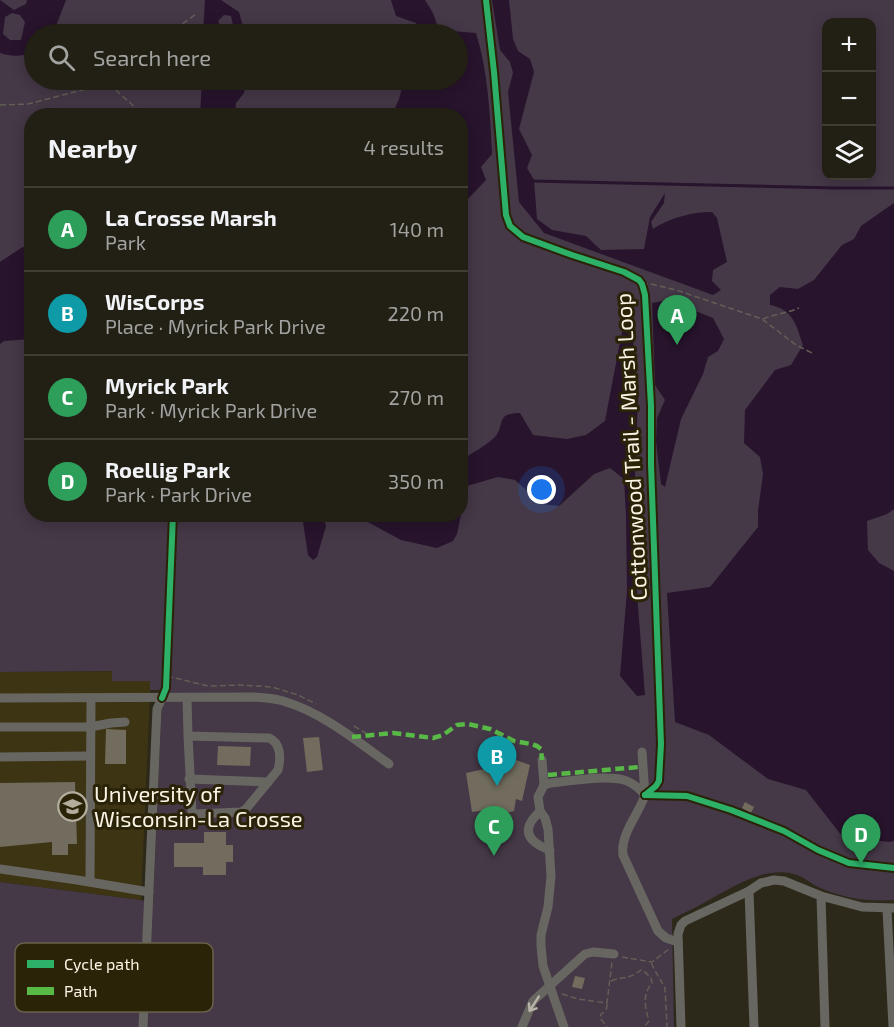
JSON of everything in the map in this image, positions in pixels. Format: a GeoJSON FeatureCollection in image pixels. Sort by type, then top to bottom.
{"type":"FeatureCollection","features":[{"type":"Feature","properties":{"kind":"street"},"geometry":{"type":"LineString","coordinates":[[0,698],[272,698],[305,709],[389,764]]}},
{"type":"Feature","properties":{"kind":"street"},"geometry":{"type":"LineString","coordinates":[[90,882],[91,698]]}},
{"type":"Feature","properties":{"kind":"street"},"geometry":{"type":"LineString","coordinates":[[147,943],[157,709],[162,698]]}},
{"type":"Feature","properties":{"kind":"street"},"geometry":{"type":"LineString","coordinates":[[187,698],[189,779],[190,808],[192,812],[195,814],[241,812],[274,775],[280,763],[278,746],[269,738],[188,736]]}},
{"type":"Feature","properties":{"kind":"street"},"geometry":{"type":"LineString","coordinates":[[0,728],[90,727],[125,722]]}},
{"type":"Feature","properties":{"kind":"street"},"geometry":{"type":"LineString","coordinates":[[642,752],[645,795],[624,838],[623,855],[658,931],[666,938],[678,942]]}},
{"type":"Feature","properties":{"kind":"street"},"geometry":{"type":"LineString","coordinates":[[0,757],[90,756]]}},
{"type":"Feature","properties":{"kind":"street"},"geometry":{"type":"LineString","coordinates":[[543,760],[544,785],[538,798],[540,811],[548,829],[551,876],[541,946],[543,966],[564,1027]]}},
{"type":"Feature","properties":{"kind":"street"},"geometry":{"type":"LineString","coordinates":[[544,785],[614,778],[631,783],[645,795]]}},
{"type":"Feature","properties":{"kind":"street"},"geometry":{"type":"LineString","coordinates":[[189,779],[268,782]]}},
{"type":"Feature","properties":{"kind":"street"},"geometry":{"type":"LineString","coordinates":[[540,811],[531,822],[529,834],[536,844],[550,849]]}},
{"type":"Feature","properties":{"kind":"street"},"geometry":{"type":"LineString","coordinates":[[0,869],[149,892]]}},
{"type":"Feature","properties":{"kind":"street"},"geometry":{"type":"LineString","coordinates":[[681,1027],[678,930],[685,921],[761,884],[774,880],[784,881],[821,896],[862,907],[890,908],[893,1027]]}},
{"type":"Feature","properties":{"kind":"street"},"geometry":{"type":"LineString","coordinates":[[749,891],[754,1027]]}},
{"type":"Feature","properties":{"kind":"street"},"geometry":{"type":"LineString","coordinates":[[821,896],[825,1027]]}},
{"type":"Feature","properties":{"kind":"street"},"geometry":{"type":"LineString","coordinates":[[522,1027],[533,1001],[551,988],[585,954],[593,952],[614,954]]}},
{"type":"Feature","properties":{"kind":"street"},"geometry":{"type":"LineString","coordinates":[[143,1027],[144,1012]]}},
{"type":"Feature","properties":{"kind":"path"},"geometry":{"type":"LineString","coordinates":[[195,24],[196,10]]}},
{"type":"Feature","properties":{"kind":"path"},"geometry":{"type":"LineString","coordinates":[[180,24],[196,10]]}},
{"type":"Feature","properties":{"kind":"path"},"geometry":{"type":"LineString","coordinates":[[0,105],[28,104],[85,90]]}},
{"type":"Feature","properties":{"kind":"path"},"geometry":{"type":"LineString","coordinates":[[116,90],[136,108]]}},
{"type":"Feature","properties":{"kind":"path"},"geometry":{"type":"LineString","coordinates":[[641,282],[676,290],[762,319],[796,345],[814,354]]}},
{"type":"Feature","properties":{"kind":"path"},"geometry":{"type":"LineString","coordinates":[[762,319],[799,309]]}},
{"type":"Feature","properties":{"kind":"path"},"geometry":{"type":"LineString","coordinates":[[166,682],[167,664]]}},
{"type":"Feature","properties":{"kind":"path"},"geometry":{"type":"LineString","coordinates":[[497,733],[503,762]]}},
{"type":"Feature","properties":{"kind":"path"},"geometry":{"type":"LineString","coordinates":[[501,748],[514,741]]}},
{"type":"Feature","properties":{"kind":"path"},"geometry":{"type":"LineString","coordinates":[[607,1027],[600,1018],[607,1008],[614,954],[652,962],[678,942]]}},
{"type":"Feature","properties":{"kind":"path"},"geometry":{"type":"LineString","coordinates":[[652,962],[665,988],[667,1027]]}},
{"type":"Feature","properties":{"kind":"path"},"geometry":{"type":"LineString","coordinates":[[610,982],[627,979],[641,970],[651,978],[652,983],[647,988],[644,999],[649,1021],[644,1027]]}},
{"type":"Feature","properties":{"kind":"path"},"geometry":{"type":"LineString","coordinates":[[551,988],[578,999],[607,1003]]}},
{"type":"Feature","properties":{"kind":"shaded area"},"geometry":{"type":"Polygon","coordinates":[[[0,0],[894,0],[894,900],[865,900],[837,894],[818,887],[797,875],[784,872],[763,874],[744,881],[672,919],[674,1027],[0,1027],[0,882],[153,903],[164,690],[150,690],[150,681],[112,681],[112,671],[0,672],[0,0]]]}},
{"type":"Feature","properties":{"kind":"shaded area"},"geometry":{"type":"Polygon","coordinates":[[[0,0],[14,10],[26,4],[27,0],[66,0],[57,24],[25,24],[20,15],[12,13],[5,17],[3,34],[10,40],[21,40],[24,26],[24,54],[0,53],[0,0]]]}},
{"type":"Feature","properties":{"kind":"shaded area"},"geometry":{"type":"Polygon","coordinates":[[[205,0],[221,0],[239,12],[242,24],[233,24],[231,16],[224,15],[218,21],[219,24],[204,24],[205,0]]]}},
{"type":"Feature","properties":{"kind":"shaded area"},"geometry":{"type":"Polygon","coordinates":[[[391,0],[425,0],[437,24],[417,24],[396,16],[391,0]]]}},
{"type":"Feature","properties":{"kind":"shaded area"},"geometry":{"type":"Polygon","coordinates":[[[492,0],[509,0],[513,39],[518,51],[530,59],[534,72],[519,129],[532,155],[527,168],[534,180],[537,219],[552,230],[586,236],[601,250],[644,249],[650,217],[665,193],[664,203],[651,222],[653,229],[681,216],[696,213],[712,212],[717,218],[727,262],[713,270],[712,281],[721,290],[713,295],[544,233],[519,202],[508,92],[513,73],[510,62],[500,50],[492,0]]]}},
{"type":"Feature","properties":{"kind":"shaded area"},"geometry":{"type":"Polygon","coordinates":[[[468,32],[476,33],[486,78],[492,154],[481,167],[486,180],[468,199],[468,108],[395,108],[401,90],[468,90],[468,32]]]}},
{"type":"Feature","properties":{"kind":"shaded area"},"geometry":{"type":"Polygon","coordinates":[[[201,90],[244,90],[236,103],[236,108],[200,108],[201,90]]]}},
{"type":"Feature","properties":{"kind":"shaded area"},"geometry":{"type":"Polygon","coordinates":[[[894,203],[894,509],[867,521],[868,550],[879,563],[894,571],[894,841],[889,842],[842,836],[806,790],[768,779],[709,735],[675,722],[667,593],[710,587],[758,527],[763,474],[760,457],[744,443],[745,410],[775,370],[791,365],[803,345],[793,319],[778,307],[770,305],[770,295],[780,287],[798,289],[814,280],[842,245],[854,239],[861,226],[894,203]]]}},
{"type":"Feature","properties":{"kind":"shaded area"},"geometry":{"type":"Polygon","coordinates":[[[24,247],[24,340],[4,341],[0,344],[0,262],[24,247]]]}},
{"type":"Feature","properties":{"kind":"shaded area"},"geometry":{"type":"Polygon","coordinates":[[[668,300],[713,318],[724,339],[718,351],[708,357],[703,374],[681,419],[665,487],[661,484],[656,441],[657,418],[665,400],[655,385],[652,303],[668,300]]]}},
{"type":"Feature","properties":{"kind":"shaded area"},"geometry":{"type":"Polygon","coordinates":[[[625,316],[632,329],[638,398],[635,472],[637,594],[645,695],[637,696],[620,676],[627,591],[624,479],[610,468],[594,474],[559,506],[542,504],[515,480],[498,477],[468,486],[468,456],[494,438],[507,415],[520,413],[533,435],[567,439],[586,435],[605,421],[625,316]]]}},
{"type":"Feature","properties":{"kind":"shaded area"},"geometry":{"type":"Polygon","coordinates":[[[303,522],[325,522],[326,526],[317,557],[313,560],[308,555],[303,522]]]}},
{"type":"Feature","properties":{"kind":"shaded area"},"geometry":{"type":"Polygon","coordinates":[[[368,522],[459,522],[453,541],[437,548],[401,540],[368,522]]]}},
{"type":"Feature","properties":{"kind":"shaded area","name":"University of Wisconsin-La Crosse"},"geometry":{"type":"Polygon","coordinates":[[[151,671],[141,900],[0,882],[0,672],[151,671]]]}},
{"type":"Feature","properties":{"kind":"building"},"geometry":{"type":"Polygon","coordinates":[[[106,729],[126,730],[126,764],[105,764],[106,729]]]}},
{"type":"Feature","properties":{"kind":"building"},"geometry":{"type":"Polygon","coordinates":[[[319,737],[323,770],[307,772],[303,738],[319,737]]]}},
{"type":"Feature","properties":{"kind":"building"},"geometry":{"type":"Polygon","coordinates":[[[218,746],[251,747],[250,766],[217,765],[218,746]]]}},
{"type":"Feature","properties":{"kind":"building"},"geometry":{"type":"Polygon","coordinates":[[[500,758],[501,764],[512,762],[513,759],[530,765],[522,801],[516,799],[514,811],[497,815],[495,809],[472,812],[466,773],[489,768],[488,760],[500,758]]]}},
{"type":"Feature","properties":{"kind":"building"},"geometry":{"type":"Polygon","coordinates":[[[75,782],[77,844],[68,844],[68,855],[52,855],[52,842],[0,847],[0,783],[75,782]]]}},
{"type":"Feature","properties":{"kind":"building"},"geometry":{"type":"Polygon","coordinates":[[[745,802],[754,807],[751,813],[742,808],[745,802]]]}},
{"type":"Feature","properties":{"kind":"building"},"geometry":{"type":"Polygon","coordinates":[[[204,832],[226,832],[226,845],[233,845],[233,862],[226,862],[226,875],[203,875],[203,867],[174,867],[174,843],[204,843],[204,832]]]}},
{"type":"Feature","properties":{"kind":"building"},"geometry":{"type":"Polygon","coordinates":[[[575,976],[585,978],[582,989],[572,987],[575,976]]]}},
{"type":"Feature","properties":{"kind":"waterway"},"geometry":{"type":"LineString","coordinates":[[532,181],[894,188]]}},
{"type":"Feature","properties":{"kind":"marked path"},"geometry":{"type":"LineString","coordinates":[[352,737],[393,733],[433,738],[443,735],[457,725],[468,724],[490,729],[514,741],[537,746],[541,749],[542,760]]}},
{"type":"Feature","properties":{"kind":"marked path"},"geometry":{"type":"LineString","coordinates":[[548,775],[639,767]]}},
{"type":"Feature","properties":{"kind":"cycle path","name":"Cottonwood Trail - Marsh Loop"},"geometry":{"type":"LineString","coordinates":[[486,0],[506,215],[510,226],[523,237],[624,272],[639,280],[645,295],[651,406],[661,744],[659,781],[645,795]]}},
{"type":"Feature","properties":{"kind":"cycle path"},"geometry":{"type":"LineString","coordinates":[[162,698],[166,688],[173,522]]}},
{"type":"Feature","properties":{"kind":"cycle path"},"geometry":{"type":"LineString","coordinates":[[645,795],[687,796],[784,831],[818,850],[849,863],[894,868]]}},
{"type":"Feature","properties":{"kind":"place","name":"La Crosse Marsh"},"geometry":{"type":"Point","coordinates":[677,345]}},
{"type":"Feature","properties":{"kind":"place","name":"WisCorps"},"geometry":{"type":"Point","coordinates":[497,786]}},
{"type":"Feature","properties":{"kind":"place","name":"University of Wisconsin-La Crosse"},"geometry":{"type":"Point","coordinates":[73,806]}},
{"type":"Feature","properties":{"kind":"place","name":"Myrick Park"},"geometry":{"type":"Point","coordinates":[494,856]}},
{"type":"Feature","properties":{"kind":"place","name":"Roellig Park"},"geometry":{"type":"Point","coordinates":[861,864]}}]}
